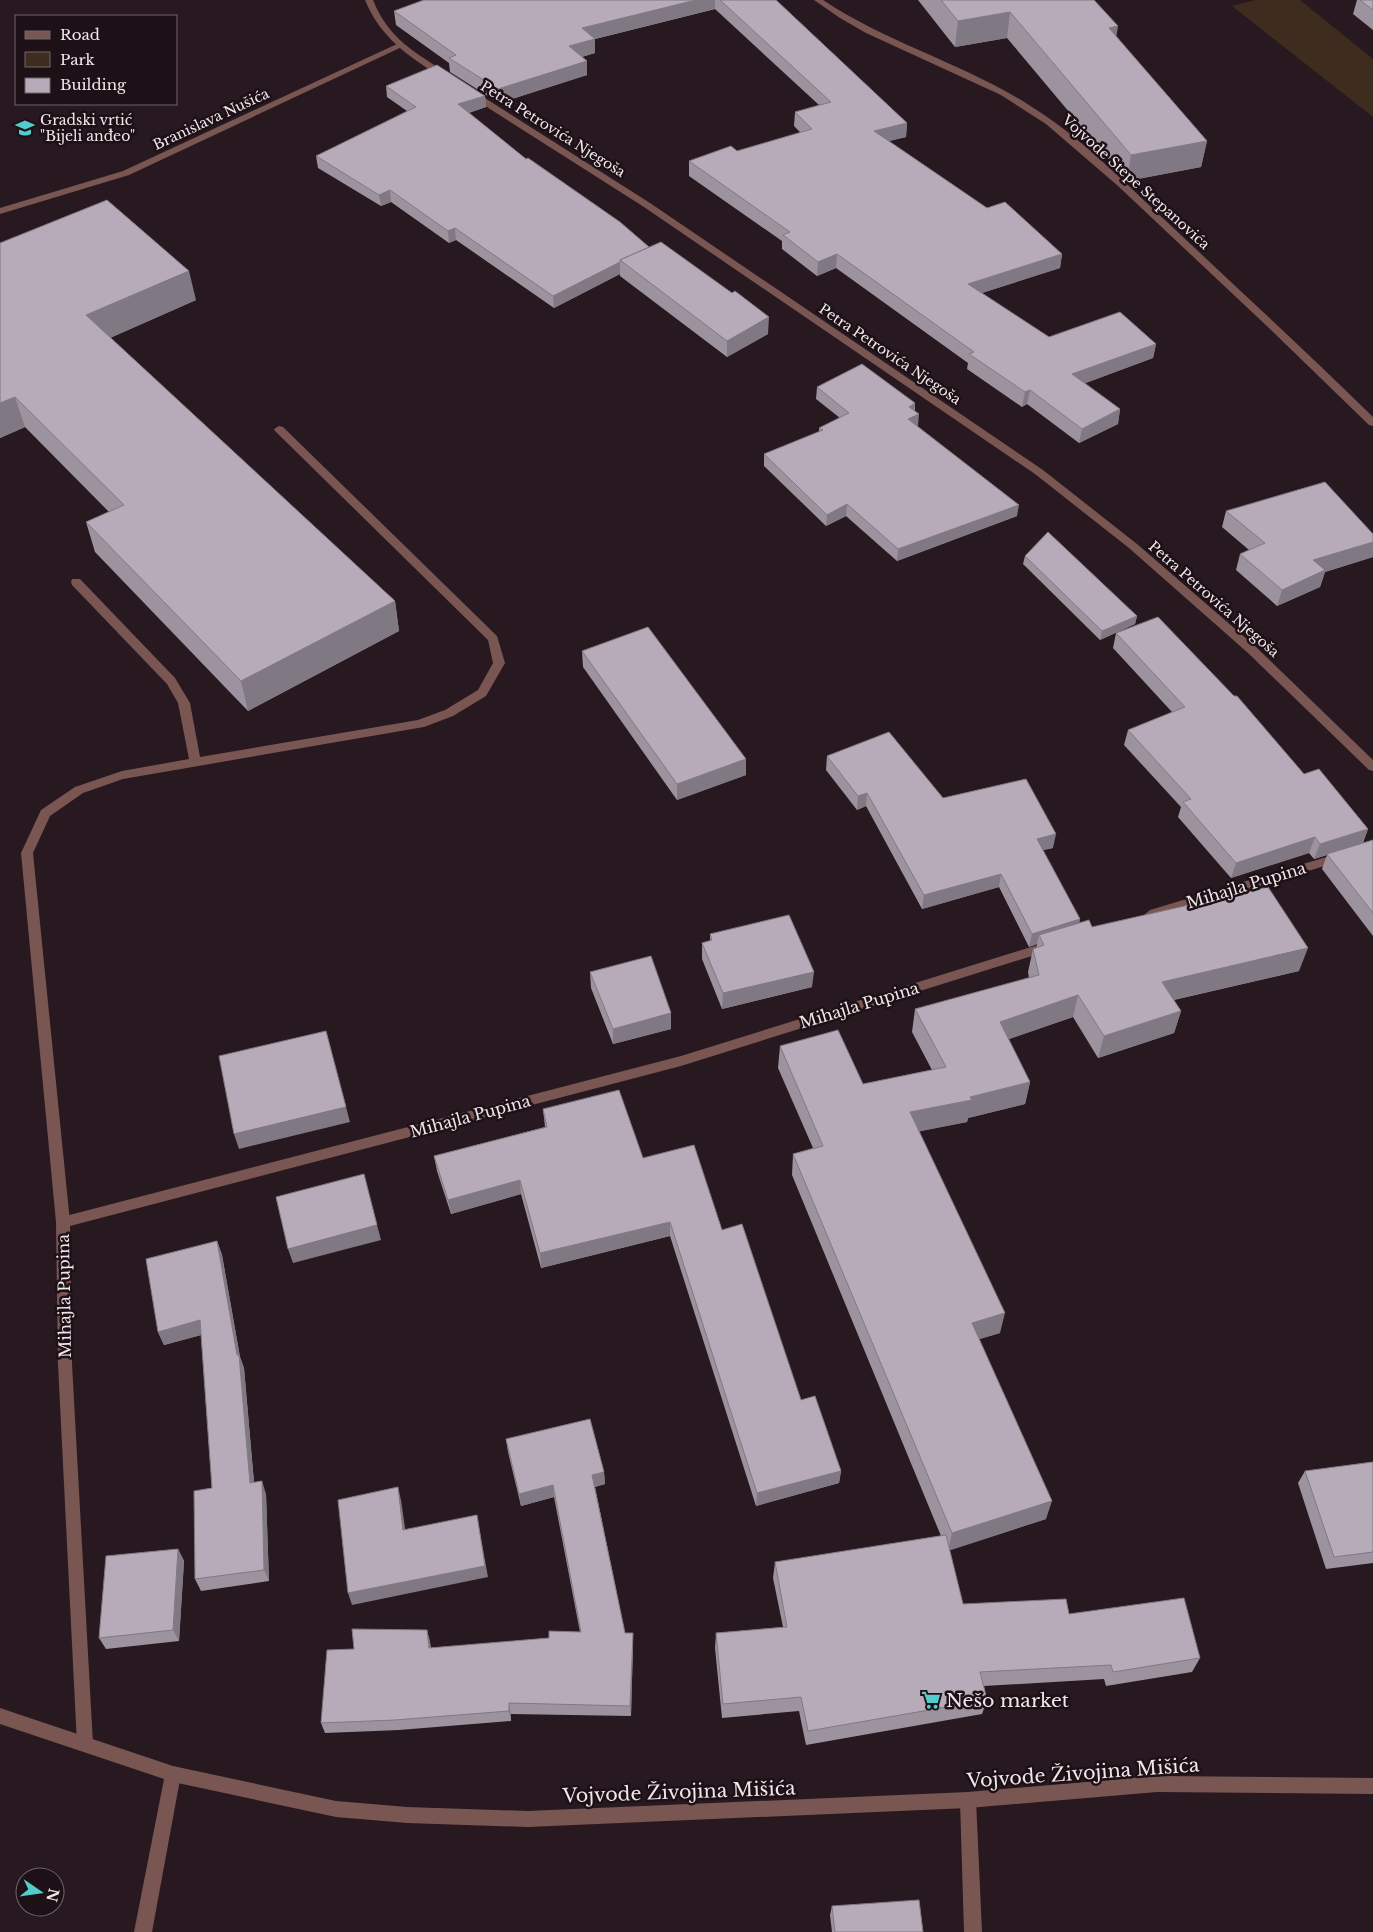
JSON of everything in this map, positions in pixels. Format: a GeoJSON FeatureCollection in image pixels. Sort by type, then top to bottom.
{"type":"FeatureCollection","features":[{"type":"Feature","properties":{"kind":"street","name":"Petra Petrovića Njegoša"},"geometry":{"type":"LineString","coordinates":[[369,0],[374,16],[393,41],[400,46],[647,204],[1039,472],[1133,546],[1245,643],[1373,767]]}},
{"type":"Feature","properties":{"kind":"street","name":"Vojvode Stepe Stepanovića"},"geometry":{"type":"LineString","coordinates":[[818,0],[869,32],[978,78],[1029,108],[1078,145],[1314,363],[1373,423]]}},
{"type":"Feature","properties":{"kind":"street","name":"Branislava Nušića"},"geometry":{"type":"LineString","coordinates":[[0,211],[126,173],[400,46]]}},
{"type":"Feature","properties":{"kind":"street"},"geometry":{"type":"LineString","coordinates":[[63,1222],[27,853],[45,813],[80,790],[122,774],[420,724],[449,713],[482,693],[499,663],[493,639],[279,429]]}},
{"type":"Feature","properties":{"kind":"street"},"geometry":{"type":"LineString","coordinates":[[76,582],[171,681],[184,703],[195,762]]}},
{"type":"Feature","properties":{"kind":"street","name":"Mihajla Pupina"},"geometry":{"type":"LineString","coordinates":[[1133,920],[1373,847]]}},
{"type":"Feature","properties":{"kind":"street","name":"Mihajla Pupina"},"geometry":{"type":"LineString","coordinates":[[85,1744],[65,1364],[63,1222],[680,1061],[1058,944]]}},
{"type":"Feature","properties":{"kind":"street","name":"Vojvode Živojina Mišića"},"geometry":{"type":"LineString","coordinates":[[0,1716],[173,1774],[336,1809],[407,1815],[528,1819],[968,1800],[1157,1784],[1373,1786]]}},
{"type":"Feature","properties":{"kind":"street"},"geometry":{"type":"LineString","coordinates":[[144,1932],[173,1774]]}},
{"type":"Feature","properties":{"kind":"street"},"geometry":{"type":"LineString","coordinates":[[968,1800],[973,1932]]}},
{"type":"Feature","properties":{"kind":"green space"},"geometry":{"type":"Polygon","coordinates":[[[1255,0],[1300,0],[1373,59],[1373,117],[1232,6],[1255,0]]]}},
{"type":"Feature","properties":{"kind":"building"},"geometry":{"type":"Polygon","coordinates":[[[424,0],[696,0],[582,28],[595,39],[569,46],[587,61],[498,89],[449,58],[456,55],[394,11],[424,0]]]}},
{"type":"Feature","properties":{"kind":"building"},"geometry":{"type":"Polygon","coordinates":[[[720,0],[776,0],[907,123],[874,131],[987,208],[1005,202],[1062,254],[968,284],[1049,337],[1120,312],[1156,344],[1072,374],[1120,409],[1082,429],[1030,390],[1025,392],[969,354],[974,352],[837,254],[818,262],[783,235],[790,232],[689,161],[731,146],[737,151],[812,129],[795,112],[831,102],[720,0]]]}},
{"type":"Feature","properties":{"kind":"building"},"geometry":{"type":"Polygon","coordinates":[[[941,0],[1094,0],[1118,26],[1109,28],[1207,141],[1131,155],[1010,12],[958,21],[941,0]]]}},
{"type":"Feature","properties":{"kind":"building"},"geometry":{"type":"Polygon","coordinates":[[[1360,0],[1373,0],[1373,10],[1360,0]]]}},
{"type":"Feature","properties":{"kind":"building"},"geometry":{"type":"Polygon","coordinates":[[[437,65],[485,96],[458,104],[526,159],[528,158],[620,222],[649,247],[620,260],[620,262],[553,296],[455,228],[448,231],[390,190],[379,195],[316,156],[416,107],[386,86],[437,65]]]}},
{"type":"Feature","properties":{"kind":"building"},"geometry":{"type":"Polygon","coordinates":[[[107,200],[189,271],[86,315],[395,601],[241,681],[86,522],[124,505],[15,397],[0,403],[0,243],[107,200]]]}},
{"type":"Feature","properties":{"kind":"building"},"geometry":{"type":"Polygon","coordinates":[[[661,242],[732,293],[735,291],[769,317],[727,341],[620,260],[661,242]]]}},
{"type":"Feature","properties":{"kind":"building"},"geometry":{"type":"Polygon","coordinates":[[[862,364],[915,403],[909,407],[919,414],[908,419],[1019,505],[898,549],[847,504],[827,515],[764,454],[823,430],[819,428],[849,413],[817,387],[862,364]]]}},
{"type":"Feature","properties":{"kind":"building"},"geometry":{"type":"Polygon","coordinates":[[[1325,482],[1373,534],[1373,542],[1313,560],[1325,570],[1282,590],[1240,554],[1265,543],[1226,511],[1325,482]]]}},
{"type":"Feature","properties":{"kind":"building"},"geometry":{"type":"Polygon","coordinates":[[[1048,532],[1137,616],[1102,631],[1025,556],[1048,532]]]}},
{"type":"Feature","properties":{"kind":"building"},"geometry":{"type":"Polygon","coordinates":[[[1158,617],[1234,696],[1237,696],[1304,774],[1319,769],[1368,829],[1320,844],[1315,837],[1236,863],[1183,802],[1191,799],[1128,730],[1185,707],[1116,633],[1158,617]]]}},
{"type":"Feature","properties":{"kind":"building"},"geometry":{"type":"Polygon","coordinates":[[[648,627],[746,759],[677,784],[582,651],[648,627]]]}},
{"type":"Feature","properties":{"kind":"building"},"geometry":{"type":"Polygon","coordinates":[[[889,732],[943,798],[1026,779],[1056,834],[1037,839],[1080,919],[1032,934],[1001,874],[924,895],[867,793],[858,796],[827,756],[889,732]]]}},
{"type":"Feature","properties":{"kind":"building"},"geometry":{"type":"Polygon","coordinates":[[[1373,840],[1373,913],[1327,854],[1373,840]]]}},
{"type":"Feature","properties":{"kind":"building"},"geometry":{"type":"Polygon","coordinates":[[[1268,887],[1308,948],[1162,982],[1181,1011],[1104,1036],[1078,995],[1000,1022],[1030,1082],[970,1097],[972,1100],[910,1112],[1005,1313],[972,1323],[1052,1501],[952,1533],[793,1154],[823,1146],[780,1046],[838,1030],[863,1084],[946,1067],[915,1009],[1039,975],[1033,949],[1044,945],[1039,935],[1089,920],[1092,927],[1268,887]]]}},
{"type":"Feature","properties":{"kind":"building"},"geometry":{"type":"Polygon","coordinates":[[[789,915],[814,972],[723,993],[702,943],[712,940],[710,934],[789,915]]]}},
{"type":"Feature","properties":{"kind":"building"},"geometry":{"type":"Polygon","coordinates":[[[651,956],[671,1013],[613,1029],[590,972],[651,956]]]}},
{"type":"Feature","properties":{"kind":"building"},"geometry":{"type":"Polygon","coordinates":[[[326,1031],[346,1107],[234,1134],[219,1056],[326,1031]]]}},
{"type":"Feature","properties":{"kind":"building"},"geometry":{"type":"Polygon","coordinates":[[[619,1090],[643,1158],[694,1145],[722,1230],[742,1224],[801,1400],[815,1396],[841,1471],[757,1493],[670,1222],[540,1253],[520,1180],[448,1200],[434,1156],[547,1127],[543,1109],[619,1090]]]}},
{"type":"Feature","properties":{"kind":"building"},"geometry":{"type":"Polygon","coordinates":[[[364,1174],[377,1225],[288,1249],[276,1197],[364,1174]]]}},
{"type":"Feature","properties":{"kind":"building"},"geometry":{"type":"Polygon","coordinates":[[[217,1241],[237,1355],[239,1355],[250,1483],[262,1481],[264,1570],[195,1579],[194,1491],[212,1488],[200,1320],[158,1332],[146,1259],[217,1241]]]}},
{"type":"Feature","properties":{"kind":"building"},"geometry":{"type":"Polygon","coordinates":[[[590,1419],[604,1472],[592,1475],[625,1633],[633,1633],[630,1706],[509,1703],[509,1711],[395,1720],[321,1723],[327,1650],[354,1649],[352,1629],[427,1630],[429,1648],[549,1638],[549,1631],[581,1632],[553,1485],[519,1494],[506,1439],[590,1419]]]}},
{"type":"Feature","properties":{"kind":"building"},"geometry":{"type":"Polygon","coordinates":[[[1373,1462],[1373,1552],[1334,1557],[1305,1471],[1373,1462]]]}},
{"type":"Feature","properties":{"kind":"building"},"geometry":{"type":"Polygon","coordinates":[[[398,1487],[403,1530],[477,1515],[485,1566],[348,1593],[338,1500],[398,1487]]]}},
{"type":"Feature","properties":{"kind":"building"},"geometry":{"type":"Polygon","coordinates":[[[946,1535],[963,1604],[1066,1599],[1069,1614],[1184,1598],[1200,1658],[1113,1672],[1111,1665],[980,1672],[987,1700],[808,1731],[801,1697],[723,1704],[716,1633],[787,1627],[775,1562],[946,1535]]]}},
{"type":"Feature","properties":{"kind":"building"},"geometry":{"type":"Polygon","coordinates":[[[178,1549],[173,1630],[99,1638],[106,1556],[178,1549]]]}},
{"type":"Feature","properties":{"kind":"building"},"geometry":{"type":"Polygon","coordinates":[[[919,1900],[923,1932],[835,1932],[832,1906],[919,1900]]]}},
{"type":"Feature","properties":{"kind":"place","name":"Gradski vrtić \"Bijeli anđeo\""},"geometry":{"type":"Point","coordinates":[25,128]}},
{"type":"Feature","properties":{"kind":"place","name":"Nešo market"},"geometry":{"type":"Point","coordinates":[931,1700]}}]}
